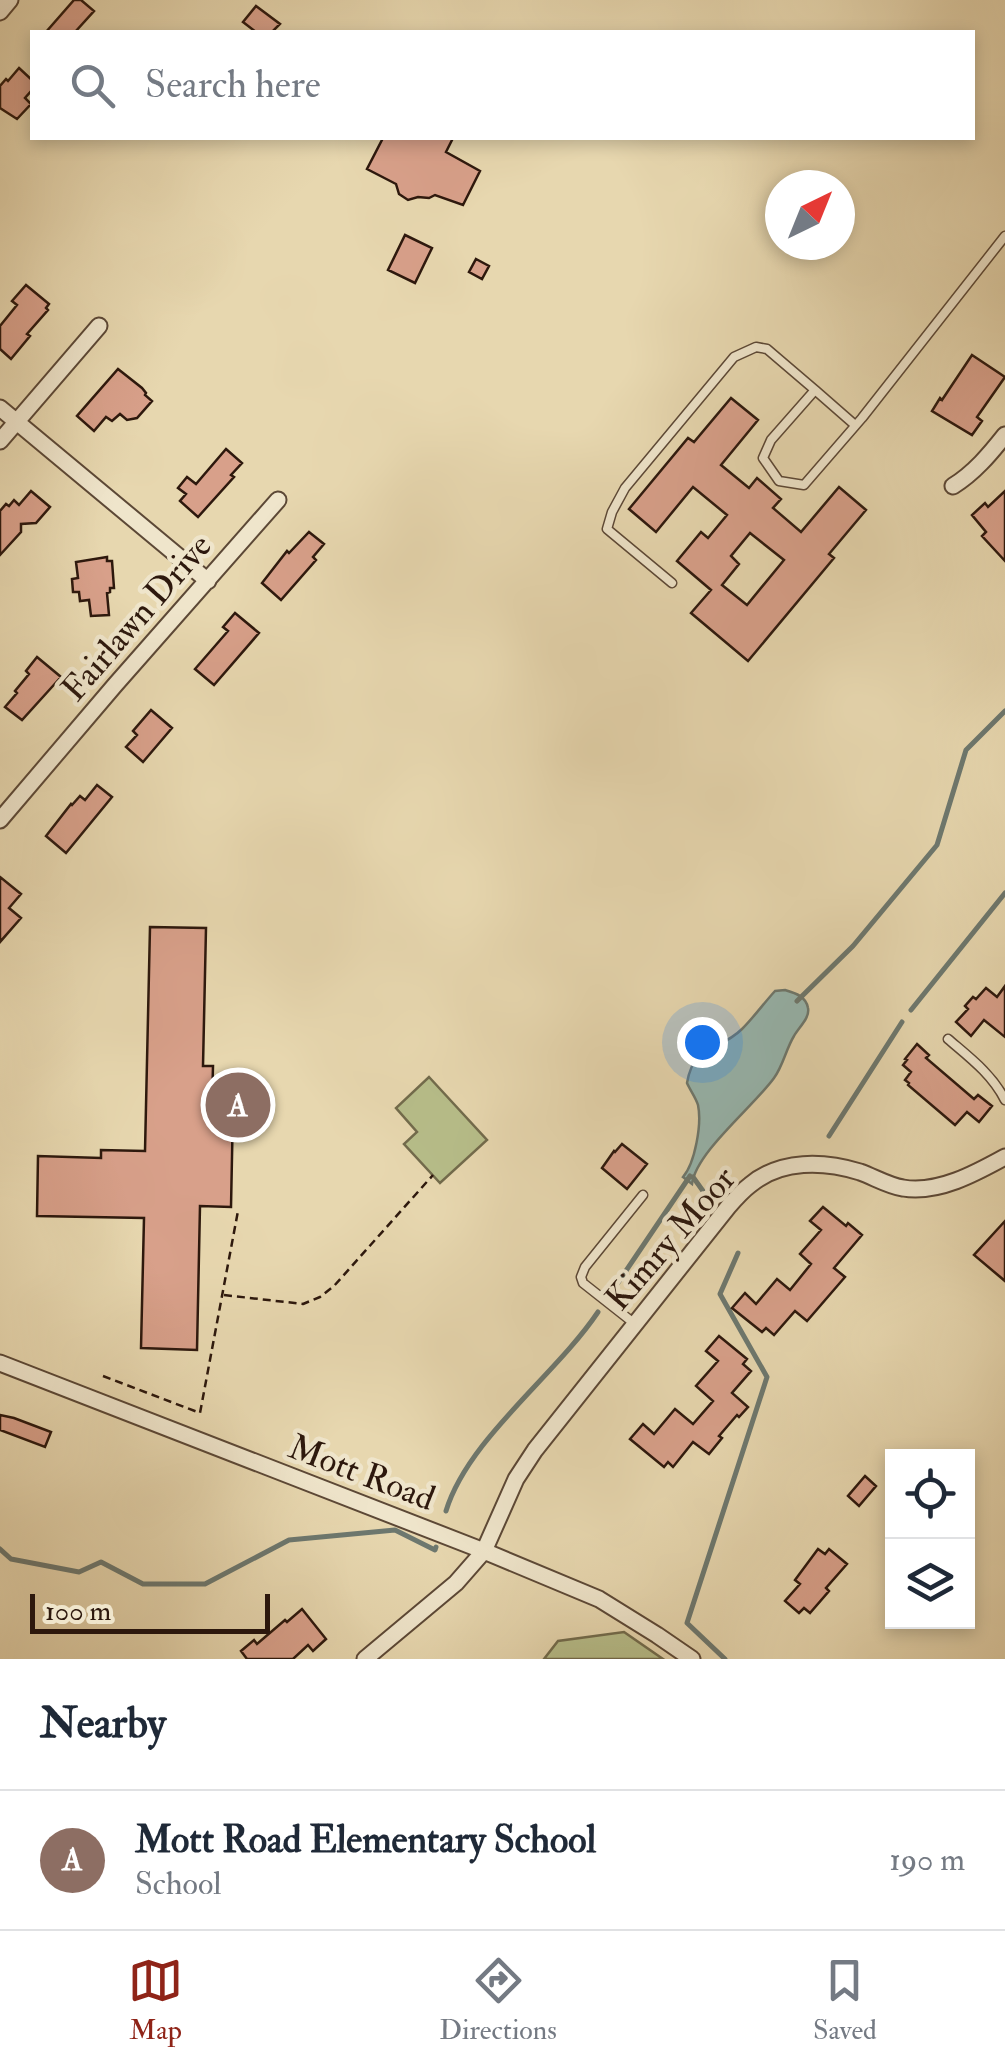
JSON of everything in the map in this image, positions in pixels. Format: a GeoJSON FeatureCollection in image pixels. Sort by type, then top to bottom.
{"type":"FeatureCollection","features":[{"type":"Feature","properties":{"kind":"street"},"geometry":{"type":"LineString","coordinates":[[0,12],[10,0]]}},
{"type":"Feature","properties":{"kind":"street"},"geometry":{"type":"LineString","coordinates":[[0,441],[99,326]]}},
{"type":"Feature","properties":{"kind":"street"},"geometry":{"type":"LineString","coordinates":[[0,408],[208,581]]}},
{"type":"Feature","properties":{"kind":"street"},"geometry":{"type":"LineString","coordinates":[[953,486],[986,459],[1005,435]]}},
{"type":"Feature","properties":{"kind":"street","name":"Fairlawn Drive"},"geometry":{"type":"LineString","coordinates":[[0,820],[278,500]]}},
{"type":"Feature","properties":{"kind":"street","name":"Kimry Moor"},"geometry":{"type":"LineString","coordinates":[[365,1659],[456,1583],[484,1551],[516,1479],[535,1450],[728,1206],[752,1183],[786,1166],[821,1163],[904,1189],[934,1187],[978,1172],[1005,1157]]}},
{"type":"Feature","properties":{"kind":"street","name":"Mott Road"},"geometry":{"type":"LineString","coordinates":[[0,1363],[599,1599],[692,1659]]}},
{"type":"Feature","properties":{"kind":"lane"},"geometry":{"type":"LineString","coordinates":[[816,390],[771,440],[763,458],[779,481],[804,486],[1005,236]]}},
{"type":"Feature","properties":{"kind":"lane"},"geometry":{"type":"LineString","coordinates":[[672,583],[608,529],[612,512],[625,488],[734,357],[756,346],[766,348],[856,425]]}},
{"type":"Feature","properties":{"kind":"lane"},"geometry":{"type":"LineString","coordinates":[[948,1039],[982,1068],[1005,1100]]}},
{"type":"Feature","properties":{"kind":"lane"},"geometry":{"type":"LineString","coordinates":[[635,1324],[583,1283],[582,1277],[643,1195]]}},
{"type":"Feature","properties":{"kind":"path"},"geometry":{"type":"LineString","coordinates":[[222,1294],[304,1304],[320,1298],[433,1175]]}},
{"type":"Feature","properties":{"kind":"path"},"geometry":{"type":"LineString","coordinates":[[103,1376],[200,1414],[238,1210]]}},
{"type":"Feature","properties":{"kind":"green space"},"geometry":{"type":"Polygon","coordinates":[[[429,1077],[487,1140],[440,1183],[404,1144],[417,1132],[396,1108],[429,1077]]]}},
{"type":"Feature","properties":{"kind":"green space"},"geometry":{"type":"Polygon","coordinates":[[[624,1632],[663,1659],[544,1659],[558,1641],[624,1632]]]}},
{"type":"Feature","properties":{"kind":"water"},"geometry":{"type":"Polygon","coordinates":[[[785,990],[805,1001],[806,1019],[774,1078],[714,1144],[692,1184],[683,1177],[694,1153],[699,1122],[698,1105],[687,1083],[690,1070],[701,1054],[742,1029],[775,991],[785,990]]]}},
{"type":"Feature","properties":{"kind":"building"},"geometry":{"type":"Polygon","coordinates":[[[74,0],[81,0],[94,11],[77,30],[48,30],[74,0]]]}},
{"type":"Feature","properties":{"kind":"building"},"geometry":{"type":"Polygon","coordinates":[[[256,6],[280,24],[274,30],[253,30],[243,22],[256,6]]]}},
{"type":"Feature","properties":{"kind":"building"},"geometry":{"type":"Polygon","coordinates":[[[19,68],[30,78],[30,92],[25,98],[30,105],[17,119],[0,108],[0,86],[19,68]]]}},
{"type":"Feature","properties":{"kind":"building"},"geometry":{"type":"Polygon","coordinates":[[[382,140],[452,140],[446,152],[480,171],[463,205],[435,195],[408,200],[399,194],[396,184],[367,169],[382,140]]]}},
{"type":"Feature","properties":{"kind":"building"},"geometry":{"type":"Polygon","coordinates":[[[405,235],[432,248],[415,283],[388,270],[405,235]]]}},
{"type":"Feature","properties":{"kind":"building"},"geometry":{"type":"Polygon","coordinates":[[[476,259],[489,266],[482,279],[469,272],[476,259]]]}},
{"type":"Feature","properties":{"kind":"building"},"geometry":{"type":"Polygon","coordinates":[[[26,285],[49,304],[48,310],[11,359],[0,349],[0,326],[17,305],[12,301],[26,285]]]}},
{"type":"Feature","properties":{"kind":"building"},"geometry":{"type":"Polygon","coordinates":[[[972,355],[1005,377],[977,417],[982,421],[972,435],[932,411],[972,355]]]}},
{"type":"Feature","properties":{"kind":"building"},"geometry":{"type":"Polygon","coordinates":[[[118,369],[152,401],[137,418],[127,420],[120,414],[112,421],[106,417],[94,431],[77,416],[118,369]]]}},
{"type":"Feature","properties":{"kind":"building"},"geometry":{"type":"Polygon","coordinates":[[[731,398],[758,420],[721,465],[749,488],[757,478],[781,499],[773,508],[801,532],[839,487],[866,510],[829,554],[834,558],[748,661],[691,613],[711,590],[677,561],[701,532],[708,538],[727,515],[693,487],[656,532],[629,509],[688,438],[694,442],[731,398]],[[750,533],[731,556],[739,564],[722,585],[747,605],[784,560],[750,533]]]}},
{"type":"Feature","properties":{"kind":"building"},"geometry":{"type":"Polygon","coordinates":[[[226,449],[242,463],[198,517],[180,501],[186,494],[178,488],[187,477],[196,484],[226,449]]]}},
{"type":"Feature","properties":{"kind":"building"},"geometry":{"type":"Polygon","coordinates":[[[31,491],[50,507],[36,523],[21,524],[21,532],[0,555],[0,511],[14,500],[19,505],[31,491]]]}},
{"type":"Feature","properties":{"kind":"building"},"geometry":{"type":"Polygon","coordinates":[[[1005,491],[1005,561],[982,536],[986,532],[972,515],[1005,491]]]}},
{"type":"Feature","properties":{"kind":"building"},"geometry":{"type":"Polygon","coordinates":[[[309,532],[324,544],[313,557],[316,560],[281,600],[262,583],[287,551],[309,532]]]}},
{"type":"Feature","properties":{"kind":"building"},"geometry":{"type":"Polygon","coordinates":[[[107,557],[107,561],[112,561],[114,588],[107,593],[109,615],[91,616],[89,600],[80,601],[79,592],[73,592],[72,579],[78,578],[76,562],[107,557]]]}},
{"type":"Feature","properties":{"kind":"building"},"geometry":{"type":"Polygon","coordinates":[[[235,613],[259,633],[214,685],[195,669],[228,631],[223,627],[235,613]]]}},
{"type":"Feature","properties":{"kind":"building"},"geometry":{"type":"Polygon","coordinates":[[[37,657],[61,677],[22,720],[5,707],[37,657]]]}},
{"type":"Feature","properties":{"kind":"building"},"geometry":{"type":"Polygon","coordinates":[[[151,710],[172,728],[143,762],[126,747],[137,735],[133,731],[151,710]]]}},
{"type":"Feature","properties":{"kind":"building"},"geometry":{"type":"Polygon","coordinates":[[[97,785],[112,797],[66,853],[46,836],[71,804],[80,796],[85,800],[97,785]]]}},
{"type":"Feature","properties":{"kind":"building"},"geometry":{"type":"Polygon","coordinates":[[[0,877],[21,894],[9,908],[21,918],[0,942],[0,877]]]}},
{"type":"Feature","properties":{"kind":"building"},"geometry":{"type":"Polygon","coordinates":[[[150,927],[206,928],[203,1066],[213,1066],[212,1106],[233,1107],[231,1207],[200,1206],[197,1350],[141,1348],[144,1218],[37,1216],[38,1156],[101,1158],[101,1150],[145,1151],[150,927]]]}},
{"type":"Feature","properties":{"kind":"building"},"geometry":{"type":"Polygon","coordinates":[[[1005,986],[1005,1037],[984,1020],[971,1036],[956,1022],[973,997],[976,999],[986,988],[997,997],[1005,986]]]}},
{"type":"Feature","properties":{"kind":"building"},"geometry":{"type":"Polygon","coordinates":[[[917,1044],[929,1055],[926,1058],[974,1099],[978,1095],[992,1106],[979,1122],[967,1112],[955,1125],[908,1085],[905,1080],[911,1072],[903,1065],[917,1044]]]}},
{"type":"Feature","properties":{"kind":"building"},"geometry":{"type":"Polygon","coordinates":[[[622,1144],[647,1164],[627,1189],[602,1168],[622,1144]]]}},
{"type":"Feature","properties":{"kind":"building"},"geometry":{"type":"Polygon","coordinates":[[[823,1207],[862,1235],[834,1268],[845,1277],[807,1321],[795,1311],[774,1335],[766,1328],[762,1332],[732,1308],[745,1293],[756,1304],[777,1279],[790,1290],[811,1264],[800,1254],[821,1230],[810,1221],[823,1207]]]}},
{"type":"Feature","properties":{"kind":"building"},"geometry":{"type":"Polygon","coordinates":[[[1005,1221],[1005,1281],[974,1255],[1005,1221]]]}},
{"type":"Feature","properties":{"kind":"building"},"geometry":{"type":"Polygon","coordinates":[[[719,1336],[747,1359],[743,1364],[751,1371],[732,1393],[748,1407],[719,1436],[722,1438],[709,1454],[693,1442],[673,1467],[668,1462],[664,1467],[630,1439],[643,1424],[654,1434],[675,1409],[693,1424],[713,1401],[696,1386],[718,1361],[706,1351],[719,1336]]]}},
{"type":"Feature","properties":{"kind":"building"},"geometry":{"type":"Polygon","coordinates":[[[0,1415],[51,1432],[45,1447],[0,1430],[0,1415]]]}},
{"type":"Feature","properties":{"kind":"building"},"geometry":{"type":"Polygon","coordinates":[[[865,1476],[876,1486],[859,1506],[848,1496],[865,1476]]]}},
{"type":"Feature","properties":{"kind":"building"},"geometry":{"type":"Polygon","coordinates":[[[818,1549],[825,1554],[829,1549],[847,1564],[810,1613],[804,1608],[799,1613],[785,1601],[800,1584],[795,1580],[818,1549]]]}},
{"type":"Feature","properties":{"kind":"building"},"geometry":{"type":"Polygon","coordinates":[[[302,1609],[326,1639],[313,1651],[308,1645],[293,1659],[247,1659],[241,1651],[254,1640],[257,1644],[302,1609]]]}},
{"type":"Feature","properties":{"kind":"waterway"},"geometry":{"type":"LineString","coordinates":[[797,1001],[853,946],[937,845],[966,750],[1005,711]]}},
{"type":"Feature","properties":{"kind":"waterway"},"geometry":{"type":"LineString","coordinates":[[911,1010],[1005,893]]}},
{"type":"Feature","properties":{"kind":"waterway"},"geometry":{"type":"LineString","coordinates":[[829,1136],[902,1022]]}},
{"type":"Feature","properties":{"kind":"waterway"},"geometry":{"type":"LineString","coordinates":[[613,1290],[690,1176]]}},
{"type":"Feature","properties":{"kind":"waterway"},"geometry":{"type":"LineString","coordinates":[[693,1177],[703,1191]]}},
{"type":"Feature","properties":{"kind":"waterway"},"geometry":{"type":"LineString","coordinates":[[725,1659],[687,1623],[767,1377],[720,1294],[738,1253]]}},
{"type":"Feature","properties":{"kind":"waterway"},"geometry":{"type":"LineString","coordinates":[[446,1511],[457,1484],[492,1433],[598,1312]]}},
{"type":"Feature","properties":{"kind":"waterway"},"geometry":{"type":"LineString","coordinates":[[0,1549],[11,1559],[79,1572],[101,1562],[143,1584],[205,1584],[289,1540],[395,1530],[435,1550],[436,1547]]}},
{"type":"Feature","properties":{"kind":"place","name":"Mott Road Elementary School"},"geometry":{"type":"Point","coordinates":[238,1105]}}]}
